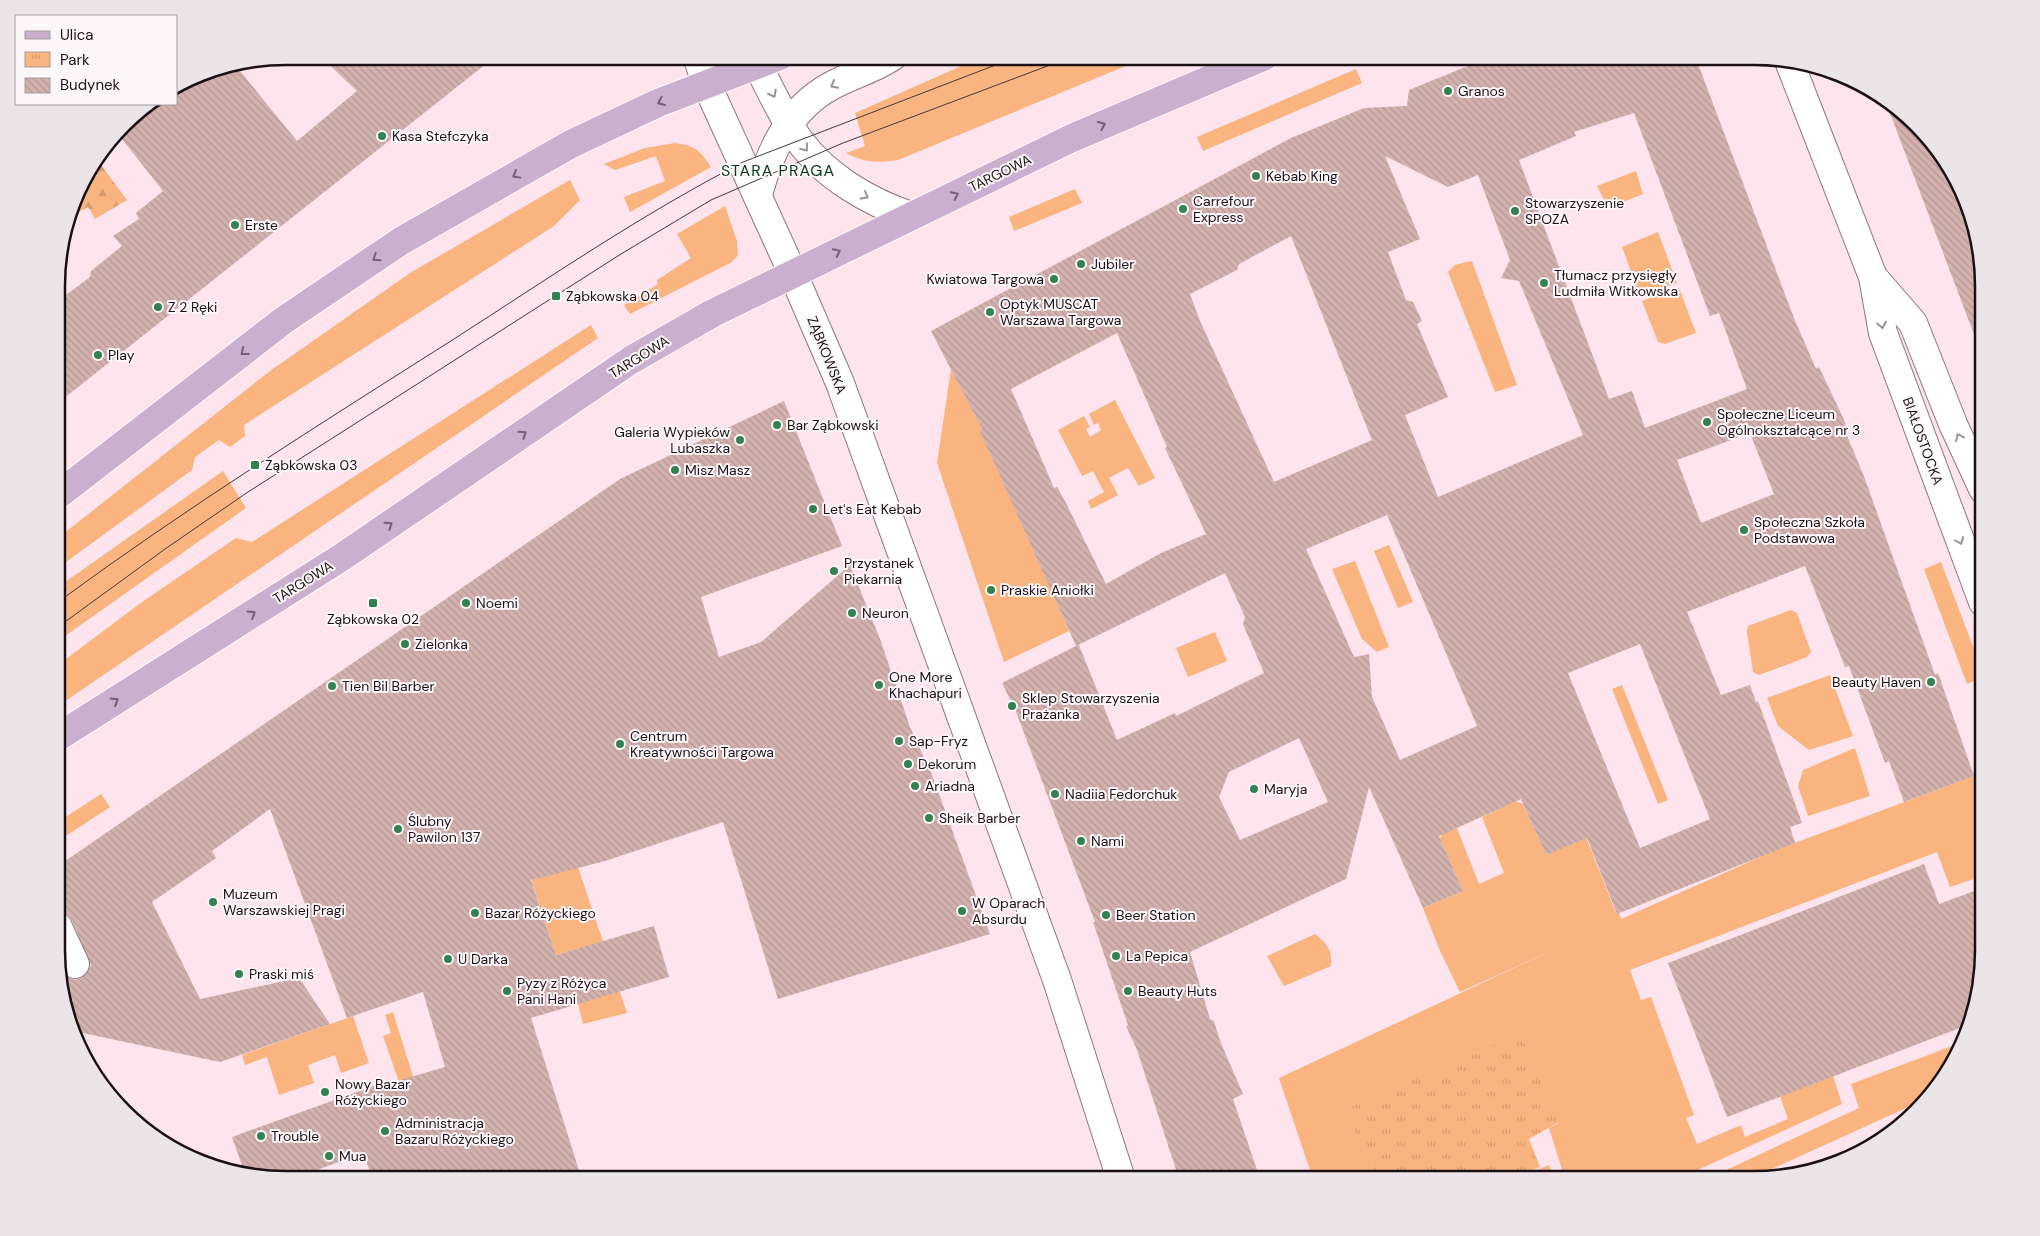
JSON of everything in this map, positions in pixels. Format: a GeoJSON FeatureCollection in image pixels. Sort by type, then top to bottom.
{"type":"FeatureCollection","features":[{"type":"Feature","properties":{"kind":"main road"},"geometry":{"type":"LineString","coordinates":[[65,490],[284,320],[401,241],[572,144],[750,65]]}},
{"type":"Feature","properties":{"kind":"main road","name":"TARGOWA"},"geometry":{"type":"LineString","coordinates":[[65,733],[342,557],[631,360],[713,313],[1072,138],[1244,65]]}},
{"type":"Feature","properties":{"kind":"street","name":"ZĄBKOWSKA"},"geometry":{"type":"LineString","coordinates":[[701,65],[706,83],[758,194],[840,383],[1057,980],[1118,1171]]}},
{"type":"Feature","properties":{"kind":"street"},"geometry":{"type":"LineString","coordinates":[[766,65],[789,124],[811,156],[839,180],[872,200],[911,216]]}},
{"type":"Feature","properties":{"kind":"street"},"geometry":{"type":"LineString","coordinates":[[758,194],[774,150],[789,124],[809,101],[829,87],[880,65]]}},
{"type":"Feature","properties":{"kind":"street","name":"BIAŁOSTOCKA"},"geometry":{"type":"LineString","coordinates":[[1792,68],[1873,277],[1883,333],[1975,581]]}},
{"type":"Feature","properties":{"kind":"street","name":"BIAŁOSTOCKA"},"geometry":{"type":"LineString","coordinates":[[1873,277],[1913,323],[1953,424],[1975,469]]}},
{"type":"Feature","properties":{"kind":"street"},"geometry":{"type":"LineString","coordinates":[[1943,495],[1975,485]]}},
{"type":"Feature","properties":{"kind":"street"},"geometry":{"type":"LineString","coordinates":[[65,942],[75,964]]}},
{"type":"Feature","properties":{"kind":"green space"},"geometry":{"type":"Polygon","coordinates":[[[964,65],[1128,65],[898,160],[871,161],[859,159],[846,153],[865,146],[855,113],[964,65]]]}},
{"type":"Feature","properties":{"kind":"green space"},"geometry":{"type":"Polygon","coordinates":[[[1356,69],[1362,83],[1203,151],[1197,137],[1356,69]]]}},
{"type":"Feature","properties":{"kind":"green space"},"geometry":{"type":"Polygon","coordinates":[[[675,143],[692,147],[704,157],[711,167],[630,212],[624,197],[665,181],[656,156],[615,170],[604,164],[645,148],[675,143]]]}},
{"type":"Feature","properties":{"kind":"green space"},"geometry":{"type":"Polygon","coordinates":[[[101,165],[127,200],[95,219],[88,207],[78,213],[88,188],[101,165]]]}},
{"type":"Feature","properties":{"kind":"green space"},"geometry":{"type":"Polygon","coordinates":[[[1636,171],[1643,194],[1608,208],[1597,186],[1636,171]]]}},
{"type":"Feature","properties":{"kind":"green space"},"geometry":{"type":"Polygon","coordinates":[[[570,180],[580,200],[554,226],[244,425],[245,436],[230,447],[219,440],[195,457],[192,470],[65,563],[65,532],[270,371],[410,273],[570,180]]]}},
{"type":"Feature","properties":{"kind":"green space"},"geometry":{"type":"Polygon","coordinates":[[[1075,189],[1082,203],[1014,231],[1009,217],[1075,189]]]}},
{"type":"Feature","properties":{"kind":"green space"},"geometry":{"type":"Polygon","coordinates":[[[725,206],[737,241],[738,255],[732,262],[630,314],[624,305],[658,284],[657,280],[691,258],[677,234],[725,206]]]}},
{"type":"Feature","properties":{"kind":"green space"},"geometry":{"type":"Polygon","coordinates":[[[1658,232],[1677,283],[1640,296],[1622,247],[1658,232]]]}},
{"type":"Feature","properties":{"kind":"green space"},"geometry":{"type":"Polygon","coordinates":[[[1472,261],[1517,385],[1495,392],[1448,272],[1455,265],[1472,261]]]}},
{"type":"Feature","properties":{"kind":"green space"},"geometry":{"type":"Polygon","coordinates":[[[1679,288],[1696,333],[1665,344],[1658,342],[1642,301],[1679,288]]]}},
{"type":"Feature","properties":{"kind":"green space"},"geometry":{"type":"Polygon","coordinates":[[[591,325],[598,338],[65,701],[65,660],[142,602],[236,538],[252,542],[591,325]]]}},
{"type":"Feature","properties":{"kind":"green space"},"geometry":{"type":"Polygon","coordinates":[[[951,369],[982,429],[1069,631],[1004,662],[937,463],[951,369]]]}},
{"type":"Feature","properties":{"kind":"green space"},"geometry":{"type":"Polygon","coordinates":[[[1115,400],[1155,478],[1139,486],[1128,468],[1109,478],[1118,495],[1091,509],[1088,501],[1104,492],[1093,471],[1082,476],[1058,430],[1084,416],[1090,427],[1086,429],[1090,437],[1101,430],[1098,423],[1094,425],[1089,414],[1115,400]]]}},
{"type":"Feature","properties":{"kind":"green space"},"geometry":{"type":"Polygon","coordinates":[[[223,471],[246,508],[65,636],[65,582],[223,471]]]}},
{"type":"Feature","properties":{"kind":"green space"},"geometry":{"type":"Polygon","coordinates":[[[1389,545],[1413,602],[1398,608],[1374,551],[1389,545]]]}},
{"type":"Feature","properties":{"kind":"green space"},"geometry":{"type":"Polygon","coordinates":[[[1355,561],[1389,647],[1377,652],[1362,639],[1332,569],[1355,561]]]}},
{"type":"Feature","properties":{"kind":"green space"},"geometry":{"type":"Polygon","coordinates":[[[1941,562],[1975,652],[1975,680],[1967,684],[1924,569],[1941,562]]]}},
{"type":"Feature","properties":{"kind":"green space"},"geometry":{"type":"Polygon","coordinates":[[[1791,610],[1797,613],[1811,652],[1807,657],[1759,675],[1753,672],[1747,632],[1748,626],[1791,610]]]}},
{"type":"Feature","properties":{"kind":"green space"},"geometry":{"type":"Polygon","coordinates":[[[1215,632],[1227,661],[1188,677],[1176,648],[1215,632]]]}},
{"type":"Feature","properties":{"kind":"green space"},"geometry":{"type":"Polygon","coordinates":[[[1830,675],[1853,736],[1809,750],[1778,726],[1767,698],[1830,675]]]}},
{"type":"Feature","properties":{"kind":"green space"},"geometry":{"type":"Polygon","coordinates":[[[1622,685],[1668,800],[1658,804],[1612,689],[1622,685]]]}},
{"type":"Feature","properties":{"kind":"green space"},"geometry":{"type":"Polygon","coordinates":[[[476,711],[578,867],[627,1013],[583,1024],[578,1004],[580,948],[556,955],[476,711]]]}},
{"type":"Feature","properties":{"kind":"green space"},"geometry":{"type":"Polygon","coordinates":[[[1855,748],[1870,796],[1808,816],[1798,786],[1803,770],[1855,748]]]}},
{"type":"Feature","properties":{"kind":"green space"},"geometry":{"type":"Polygon","coordinates":[[[1974,776],[1975,879],[1950,887],[1937,852],[1630,970],[1641,1000],[1651,997],[1694,1115],[1686,1118],[1697,1144],[1741,1125],[1745,1137],[1788,1119],[1780,1096],[1833,1076],[1842,1104],[1695,1171],[1562,1171],[1549,1128],[1559,1123],[1345,1110],[1375,1171],[1310,1171],[1279,1078],[1555,949],[1460,992],[1440,951],[1423,908],[1463,891],[1440,838],[1444,831],[1457,828],[1479,884],[1504,873],[1482,817],[1515,801],[1523,804],[1546,855],[1586,837],[1616,913],[1619,913],[1621,919],[1776,850],[1974,776]]]}},
{"type":"Feature","properties":{"kind":"green space"},"geometry":{"type":"Polygon","coordinates":[[[101,794],[110,807],[65,836],[65,817],[101,794]]]}},
{"type":"Feature","properties":{"kind":"green space"},"geometry":{"type":"Polygon","coordinates":[[[1315,934],[1328,948],[1331,956],[1331,966],[1284,986],[1267,956],[1315,934]]]}},
{"type":"Feature","properties":{"kind":"green space"},"geometry":{"type":"Polygon","coordinates":[[[393,1012],[442,1171],[430,1171],[383,1036],[391,1033],[385,1015],[393,1012]]]}},
{"type":"Feature","properties":{"kind":"green space"},"geometry":{"type":"Polygon","coordinates":[[[353,1016],[369,1063],[341,1073],[335,1055],[308,1065],[314,1083],[279,1095],[267,1057],[245,1065],[242,1055],[353,1016]]]}},
{"type":"Feature","properties":{"kind":"green space"},"geometry":{"type":"Polygon","coordinates":[[[1520,1034],[1559,1122],[1529,1139],[1540,1167],[1531,1171],[1375,1171],[1344,1110],[1520,1034]]]}},
{"type":"Feature","properties":{"kind":"green space"},"geometry":{"type":"Polygon","coordinates":[[[1953,1046],[1938,1073],[1910,1106],[1768,1171],[1724,1171],[1859,1108],[1851,1084],[1953,1046]]]}},
{"type":"Feature","properties":{"kind":"green space"},"geometry":{"type":"Polygon","coordinates":[[[1549,1165],[1552,1171],[1535,1171],[1549,1165]]]}},
{"type":"Feature","properties":{"kind":"building"},"geometry":{"type":"Polygon","coordinates":[[[330,65],[485,65],[65,397],[65,296],[90,277],[91,271],[122,246],[113,236],[139,219],[136,213],[163,191],[122,138],[140,120],[159,105],[178,105],[178,94],[188,88],[239,70],[297,141],[357,91],[330,65]]]}},
{"type":"Feature","properties":{"kind":"building"},"geometry":{"type":"Polygon","coordinates":[[[1470,65],[1698,65],[1794,318],[1816,369],[1819,367],[1846,424],[1843,426],[1865,479],[1935,675],[1938,673],[1974,776],[1904,802],[1889,761],[1885,763],[1849,666],[1845,667],[1805,566],[1687,612],[1721,695],[1750,685],[1756,702],[1758,701],[1802,823],[1790,827],[1795,843],[1617,914],[1587,838],[1546,855],[1521,799],[1439,836],[1463,891],[1423,908],[1369,787],[1346,879],[1190,952],[1210,1019],[1214,1021],[1220,1041],[1243,1094],[1233,1099],[1257,1171],[1176,1171],[1137,1050],[1126,1026],[1128,1025],[1093,922],[1095,922],[1015,709],[1002,683],[1076,646],[980,431],[982,429],[931,331],[1291,138],[1364,108],[1407,106],[1409,90],[1470,65]],[[1634,113],[1574,132],[1576,136],[1519,160],[1609,399],[1632,391],[1645,428],[1747,389],[1719,313],[1710,316],[1634,113]],[[1385,156],[1420,239],[1388,252],[1406,300],[1413,302],[1422,321],[1417,324],[1448,397],[1405,415],[1438,497],[1583,435],[1519,281],[1501,278],[1510,260],[1478,175],[1448,187],[1385,156]],[[1291,236],[1239,264],[1237,270],[1190,294],[1200,321],[1274,482],[1372,440],[1291,236]],[[1117,333],[1011,389],[1054,488],[1057,487],[1065,501],[1106,584],[1161,553],[1206,534],[1165,448],[1167,447],[1117,333]],[[1750,433],[1677,460],[1701,523],[1774,494],[1750,433]],[[1387,515],[1306,549],[1354,657],[1369,654],[1372,697],[1400,760],[1477,726],[1387,515]],[[1225,573],[1076,646],[1079,645],[1117,740],[1175,713],[1176,716],[1264,673],[1243,624],[1245,617],[1225,573]],[[1640,644],[1568,673],[1640,848],[1710,819],[1640,644]],[[1299,738],[1229,772],[1219,797],[1240,840],[1328,802],[1299,738]]]}},
{"type":"Feature","properties":{"kind":"building"},"geometry":{"type":"Polygon","coordinates":[[[1890,112],[1920,140],[1938,163],[1952,188],[1963,215],[1971,243],[1975,272],[1975,337],[1890,112]]]}},
{"type":"Feature","properties":{"kind":"building"},"geometry":{"type":"Polygon","coordinates":[[[784,401],[842,546],[701,597],[719,657],[761,642],[850,565],[880,639],[910,727],[932,775],[990,934],[778,999],[723,822],[605,861],[531,880],[556,955],[654,926],[669,977],[531,1018],[579,1171],[370,1171],[363,1153],[314,1171],[272,1171],[242,1167],[232,1137],[376,1085],[377,1087],[445,1067],[423,992],[347,1018],[270,809],[212,851],[216,858],[152,902],[200,999],[299,978],[330,1024],[220,1062],[82,1033],[69,993],[67,976],[74,980],[82,978],[91,965],[72,920],[65,914],[65,861],[620,479],[784,401]]]}},
{"type":"Feature","properties":{"kind":"building"},"geometry":{"type":"Polygon","coordinates":[[[1924,864],[1939,904],[1975,891],[1975,964],[1971,993],[1960,1028],[1727,1117],[1668,963],[1924,864]]]}},
{"type":"Feature","properties":{"kind":"tram line"},"geometry":{"type":"LineString","coordinates":[[65,597],[155,533],[304,435],[596,247],[705,182],[743,162],[996,65]]}},
{"type":"Feature","properties":{"kind":"tram line"},"geometry":{"type":"LineString","coordinates":[[65,622],[165,549],[248,492],[621,254],[711,200],[843,143],[1050,65]]}},
{"type":"Feature","properties":{"kind":"place","name":"Granos"},"geometry":{"type":"Point","coordinates":[1448,91]}},
{"type":"Feature","properties":{"kind":"place","name":"Kasa Stefczyka"},"geometry":{"type":"Point","coordinates":[382,136]}},
{"type":"Feature","properties":{"kind":"place","name":"Kebab King"},"geometry":{"type":"Point","coordinates":[1256,176]}},
{"type":"Feature","properties":{"kind":"place","name":"Carrefour Express"},"geometry":{"type":"Point","coordinates":[1183,209]}},
{"type":"Feature","properties":{"kind":"place","name":"Stowarzyszenie SPOZA"},"geometry":{"type":"Point","coordinates":[1515,211]}},
{"type":"Feature","properties":{"kind":"place","name":"Erste"},"geometry":{"type":"Point","coordinates":[235,225]}},
{"type":"Feature","properties":{"kind":"place","name":"Jubiler"},"geometry":{"type":"Point","coordinates":[1081,264]}},
{"type":"Feature","properties":{"kind":"place","name":"Kwiatowa Targowa"},"geometry":{"type":"Point","coordinates":[1054,279]}},
{"type":"Feature","properties":{"kind":"place","name":"Tłumacz przysięgły Ludmiła Witkowska"},"geometry":{"type":"Point","coordinates":[1544,283]}},
{"type":"Feature","properties":{"kind":"place","name":"Ząbkowska 04"},"geometry":{"type":"Point","coordinates":[556,296]}},
{"type":"Feature","properties":{"kind":"place","name":"Z 2 Ręki"},"geometry":{"type":"Point","coordinates":[158,307]}},
{"type":"Feature","properties":{"kind":"place","name":"Optyk MUSCAT Warszawa Targowa"},"geometry":{"type":"Point","coordinates":[990,312]}},
{"type":"Feature","properties":{"kind":"place","name":"Play"},"geometry":{"type":"Point","coordinates":[98,355]}},
{"type":"Feature","properties":{"kind":"place","name":"Społeczne Liceum Ogólnokształcące nr 3"},"geometry":{"type":"Point","coordinates":[1707,422]}},
{"type":"Feature","properties":{"kind":"place","name":"Bar Ząbkowski"},"geometry":{"type":"Point","coordinates":[777,425]}},
{"type":"Feature","properties":{"kind":"place","name":"Galeria Wypieków Lubaszka"},"geometry":{"type":"Point","coordinates":[740,440]}},
{"type":"Feature","properties":{"kind":"place","name":"Ząbkowska 03"},"geometry":{"type":"Point","coordinates":[255,465]}},
{"type":"Feature","properties":{"kind":"place","name":"Misz Masz"},"geometry":{"type":"Point","coordinates":[675,470]}},
{"type":"Feature","properties":{"kind":"place","name":"Let's Eat Kebab"},"geometry":{"type":"Point","coordinates":[813,509]}},
{"type":"Feature","properties":{"kind":"place","name":"Społeczna Szkoła Podstawowa"},"geometry":{"type":"Point","coordinates":[1744,530]}},
{"type":"Feature","properties":{"kind":"place","name":"Przystanek Piekarnia"},"geometry":{"type":"Point","coordinates":[834,571]}},
{"type":"Feature","properties":{"kind":"place","name":"Praskie Aniołki"},"geometry":{"type":"Point","coordinates":[991,590]}},
{"type":"Feature","properties":{"kind":"place","name":"Ząbkowska 02"},"geometry":{"type":"Point","coordinates":[373,603]}},
{"type":"Feature","properties":{"kind":"place","name":"Noemi"},"geometry":{"type":"Point","coordinates":[466,603]}},
{"type":"Feature","properties":{"kind":"place","name":"Neuron"},"geometry":{"type":"Point","coordinates":[852,613]}},
{"type":"Feature","properties":{"kind":"place","name":"Zielonka"},"geometry":{"type":"Point","coordinates":[405,644]}},
{"type":"Feature","properties":{"kind":"place","name":"Beauty Haven"},"geometry":{"type":"Point","coordinates":[1931,682]}},
{"type":"Feature","properties":{"kind":"place","name":"One More Khachapuri"},"geometry":{"type":"Point","coordinates":[879,685]}},
{"type":"Feature","properties":{"kind":"place","name":"Tien Bil Barber"},"geometry":{"type":"Point","coordinates":[332,686]}},
{"type":"Feature","properties":{"kind":"place","name":"Sklep Stowarzyszenia Prażanka"},"geometry":{"type":"Point","coordinates":[1012,706]}},
{"type":"Feature","properties":{"kind":"place","name":"Sap-Fryz"},"geometry":{"type":"Point","coordinates":[899,741]}},
{"type":"Feature","properties":{"kind":"place","name":"Centrum Kreatywności Targowa"},"geometry":{"type":"Point","coordinates":[620,744]}},
{"type":"Feature","properties":{"kind":"place","name":"Dekorum"},"geometry":{"type":"Point","coordinates":[908,764]}},
{"type":"Feature","properties":{"kind":"place","name":"Ariadna"},"geometry":{"type":"Point","coordinates":[915,786]}},
{"type":"Feature","properties":{"kind":"place","name":"Maryja"},"geometry":{"type":"Point","coordinates":[1254,789]}},
{"type":"Feature","properties":{"kind":"place","name":"Nadiia Fedorchuk"},"geometry":{"type":"Point","coordinates":[1055,794]}},
{"type":"Feature","properties":{"kind":"place","name":"Sheik Barber"},"geometry":{"type":"Point","coordinates":[929,818]}},
{"type":"Feature","properties":{"kind":"place","name":"Ślubny Pawilon 137"},"geometry":{"type":"Point","coordinates":[398,829]}},
{"type":"Feature","properties":{"kind":"place","name":"Nami"},"geometry":{"type":"Point","coordinates":[1081,841]}},
{"type":"Feature","properties":{"kind":"place","name":"Muzeum Warszawskiej Pragi"},"geometry":{"type":"Point","coordinates":[213,902]}},
{"type":"Feature","properties":{"kind":"place","name":"W Oparach Absurdu"},"geometry":{"type":"Point","coordinates":[962,911]}},
{"type":"Feature","properties":{"kind":"place","name":"Bazar Różyckiego"},"geometry":{"type":"Point","coordinates":[475,913]}},
{"type":"Feature","properties":{"kind":"place","name":"Beer Station"},"geometry":{"type":"Point","coordinates":[1106,915]}},
{"type":"Feature","properties":{"kind":"place","name":"La Pepica"},"geometry":{"type":"Point","coordinates":[1116,956]}},
{"type":"Feature","properties":{"kind":"place","name":"U Darka"},"geometry":{"type":"Point","coordinates":[448,959]}},
{"type":"Feature","properties":{"kind":"place","name":"Praski miś"},"geometry":{"type":"Point","coordinates":[239,974]}},
{"type":"Feature","properties":{"kind":"place","name":"Pyzy z Różyca Pani Hani"},"geometry":{"type":"Point","coordinates":[507,991]}},
{"type":"Feature","properties":{"kind":"place","name":"Beauty Huts"},"geometry":{"type":"Point","coordinates":[1128,991]}},
{"type":"Feature","properties":{"kind":"place","name":"Nowy Bazar Różyckiego"},"geometry":{"type":"Point","coordinates":[325,1092]}},
{"type":"Feature","properties":{"kind":"place","name":"Administracja Bazaru Różyckiego"},"geometry":{"type":"Point","coordinates":[385,1131]}},
{"type":"Feature","properties":{"kind":"place","name":"Trouble"},"geometry":{"type":"Point","coordinates":[261,1136]}},
{"type":"Feature","properties":{"kind":"place","name":"Mua"},"geometry":{"type":"Point","coordinates":[329,1156]}},
{"type":"Feature","properties":{"kind":"district","name":"STARA PRAGA"},"geometry":{"type":"Point","coordinates":[778,170]}}]}
